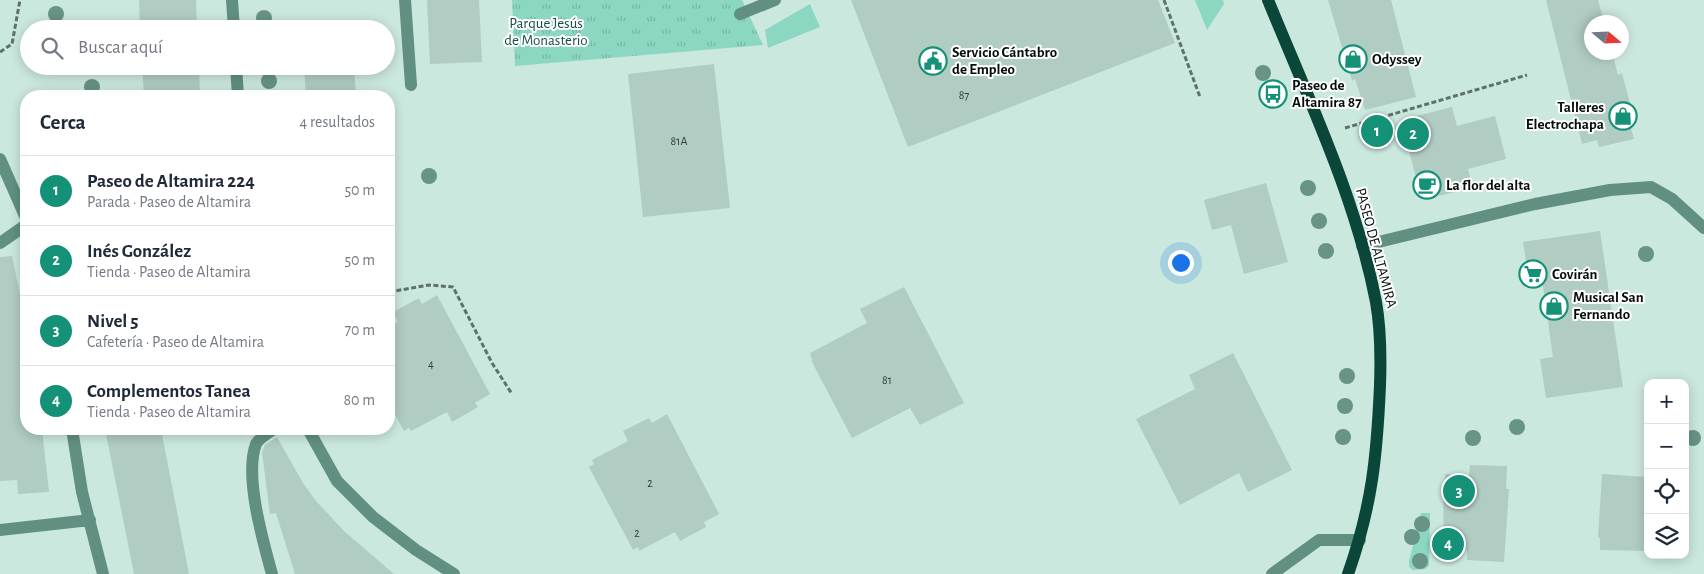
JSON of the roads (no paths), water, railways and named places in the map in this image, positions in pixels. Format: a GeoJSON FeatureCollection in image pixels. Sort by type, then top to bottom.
{"type":"FeatureCollection","features":[{"type":"Feature","properties":{"kind":"main road","name":"PASEO DE ALTAMIRA"},"geometry":{"type":"LineString","coordinates":[[1268,0],[1323,134],[1362,246],[1376,302],[1382,346],[1376,461],[1368,509],[1348,574]]}},
{"type":"Feature","properties":{"kind":"street"},"geometry":{"type":"LineString","coordinates":[[232,0],[233,20]]}},
{"type":"Feature","properties":{"kind":"street"},"geometry":{"type":"LineString","coordinates":[[405,0],[411,84]]}},
{"type":"Feature","properties":{"kind":"street"},"geometry":{"type":"LineString","coordinates":[[740,14],[775,0]]}},
{"type":"Feature","properties":{"kind":"street"},"geometry":{"type":"LineString","coordinates":[[237,75],[238,90]]}},
{"type":"Feature","properties":{"kind":"street"},"geometry":{"type":"LineString","coordinates":[[0,159],[20,204]]}},
{"type":"Feature","properties":{"kind":"street"},"geometry":{"type":"LineString","coordinates":[[1362,246],[1535,204],[1610,190],[1651,187],[1672,200],[1704,228]]}},
{"type":"Feature","properties":{"kind":"street"},"geometry":{"type":"LineString","coordinates":[[0,243],[20,229]]}},
{"type":"Feature","properties":{"kind":"street"},"geometry":{"type":"LineString","coordinates":[[73,435],[82,492],[103,574]]}},
{"type":"Feature","properties":{"kind":"street"},"geometry":{"type":"LineString","coordinates":[[266,435],[257,442],[252,464],[256,510],[272,574]]}},
{"type":"Feature","properties":{"kind":"street"},"geometry":{"type":"LineString","coordinates":[[312,435],[338,480],[374,517],[416,550],[454,574]]}},
{"type":"Feature","properties":{"kind":"street"},"geometry":{"type":"LineString","coordinates":[[0,530],[90,520]]}},
{"type":"Feature","properties":{"kind":"street"},"geometry":{"type":"LineString","coordinates":[[1272,574],[1319,540],[1360,540]]}},
{"type":"Feature","properties":{"kind":"place","name":"Odyssey"},"geometry":{"type":"Point","coordinates":[1353,59]}},
{"type":"Feature","properties":{"kind":"place","name":"Servicio Cántabro de Empleo"},"geometry":{"type":"Point","coordinates":[933,61]}},
{"type":"Feature","properties":{"kind":"place","name":"Paseo de Altamira 87"},"geometry":{"type":"Point","coordinates":[1273,94]}},
{"type":"Feature","properties":{"kind":"place","name":"Talleres Electrochapa"},"geometry":{"type":"Point","coordinates":[1623,116]}},
{"type":"Feature","properties":{"kind":"place","name":"Paseo de Altamira 224"},"geometry":{"type":"Point","coordinates":[1377,131]}},
{"type":"Feature","properties":{"kind":"place","name":"Inés González"},"geometry":{"type":"Point","coordinates":[1413,134]}},
{"type":"Feature","properties":{"kind":"place","name":"La flor del alta"},"geometry":{"type":"Point","coordinates":[1427,185]}},
{"type":"Feature","properties":{"kind":"place","name":"Covirán"},"geometry":{"type":"Point","coordinates":[1533,274]}},
{"type":"Feature","properties":{"kind":"place","name":"Musical San Fernando"},"geometry":{"type":"Point","coordinates":[1554,306]}},
{"type":"Feature","properties":{"kind":"place","name":"Nivel 5"},"geometry":{"type":"Point","coordinates":[1459,491]}},
{"type":"Feature","properties":{"kind":"place","name":"Complementos Tanea"},"geometry":{"type":"Point","coordinates":[1448,544]}},
{"type":"Feature","properties":{"kind":"park label","name":"Parque Jesús de Monasterio"},"geometry":{"type":"Point","coordinates":[546,32]}}]}
